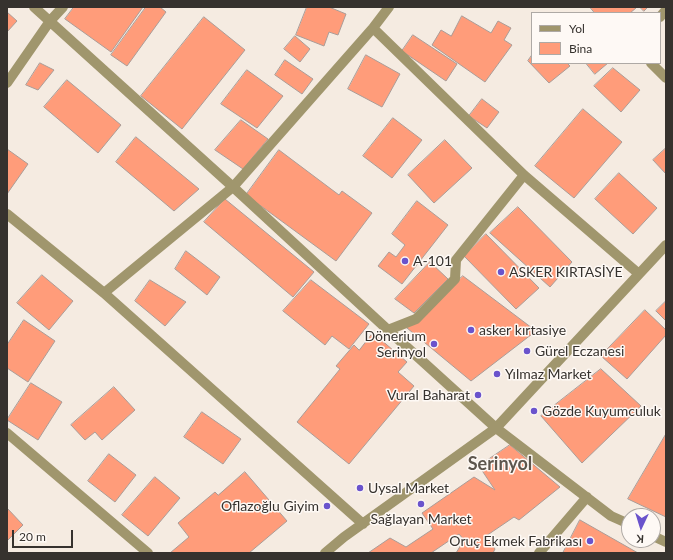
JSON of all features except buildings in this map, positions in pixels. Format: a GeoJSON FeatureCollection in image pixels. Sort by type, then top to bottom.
{"type":"FeatureCollection","features":[{"type":"Feature","properties":{"kind":"street"},"geometry":{"type":"LineString","coordinates":[[34,7],[234,187],[496,428],[612,516],[621,520]]}},
{"type":"Feature","properties":{"kind":"street"},"geometry":{"type":"LineString","coordinates":[[7,83],[50,21],[63,7]]}},
{"type":"Feature","properties":{"kind":"street"},"geometry":{"type":"LineString","coordinates":[[104,293],[234,187],[373,28],[389,7]]}},
{"type":"Feature","properties":{"kind":"street"},"geometry":{"type":"LineString","coordinates":[[373,28],[524,175],[639,274]]}},
{"type":"Feature","properties":{"kind":"street"},"geometry":{"type":"LineString","coordinates":[[652,64],[666,78]]}},
{"type":"Feature","properties":{"kind":"street"},"geometry":{"type":"LineString","coordinates":[[388,330],[416,319],[454,279],[456,260],[524,175]]}},
{"type":"Feature","properties":{"kind":"street"},"geometry":{"type":"LineString","coordinates":[[7,214],[104,293],[363,524]]}},
{"type":"Feature","properties":{"kind":"street"},"geometry":{"type":"LineString","coordinates":[[326,553],[363,524],[496,428],[666,245]]}},
{"type":"Feature","properties":{"kind":"street"},"geometry":{"type":"LineString","coordinates":[[7,433],[148,553]]}},
{"type":"Feature","properties":{"kind":"street"},"geometry":{"type":"LineString","coordinates":[[539,553],[587,497]]}},
{"type":"Feature","properties":{"kind":"place","name":"A-101"},"geometry":{"type":"Point","coordinates":[405,261]}},
{"type":"Feature","properties":{"kind":"place","name":"ASKER KIRTASİYE"},"geometry":{"type":"Point","coordinates":[501,272]}},
{"type":"Feature","properties":{"kind":"place","name":"asker kırtasiye"},"geometry":{"type":"Point","coordinates":[471,330]}},
{"type":"Feature","properties":{"kind":"place","name":"Dönerium Serinyol"},"geometry":{"type":"Point","coordinates":[434,344]}},
{"type":"Feature","properties":{"kind":"place","name":"Gürel Eczanesi"},"geometry":{"type":"Point","coordinates":[527,351]}},
{"type":"Feature","properties":{"kind":"place","name":"Yılmaz Market"},"geometry":{"type":"Point","coordinates":[497,374]}},
{"type":"Feature","properties":{"kind":"place","name":"Vural Baharat"},"geometry":{"type":"Point","coordinates":[478,395]}},
{"type":"Feature","properties":{"kind":"place","name":"Gözde Kuyumculuk"},"geometry":{"type":"Point","coordinates":[534,411]}},
{"type":"Feature","properties":{"kind":"place","name":"Uysal Market"},"geometry":{"type":"Point","coordinates":[360,488]}},
{"type":"Feature","properties":{"kind":"place","name":"Sağlayan Market"},"geometry":{"type":"Point","coordinates":[421,504]}},
{"type":"Feature","properties":{"kind":"place","name":"Oflazoğlu Giyim"},"geometry":{"type":"Point","coordinates":[327,506]}},
{"type":"Feature","properties":{"kind":"place","name":"Oruç Ekmek Fabrikası"},"geometry":{"type":"Point","coordinates":[590,541]}},
{"type":"Feature","properties":{"kind":"district","name":"Serinyol"},"geometry":{"type":"Point","coordinates":[500,464]}}]}
